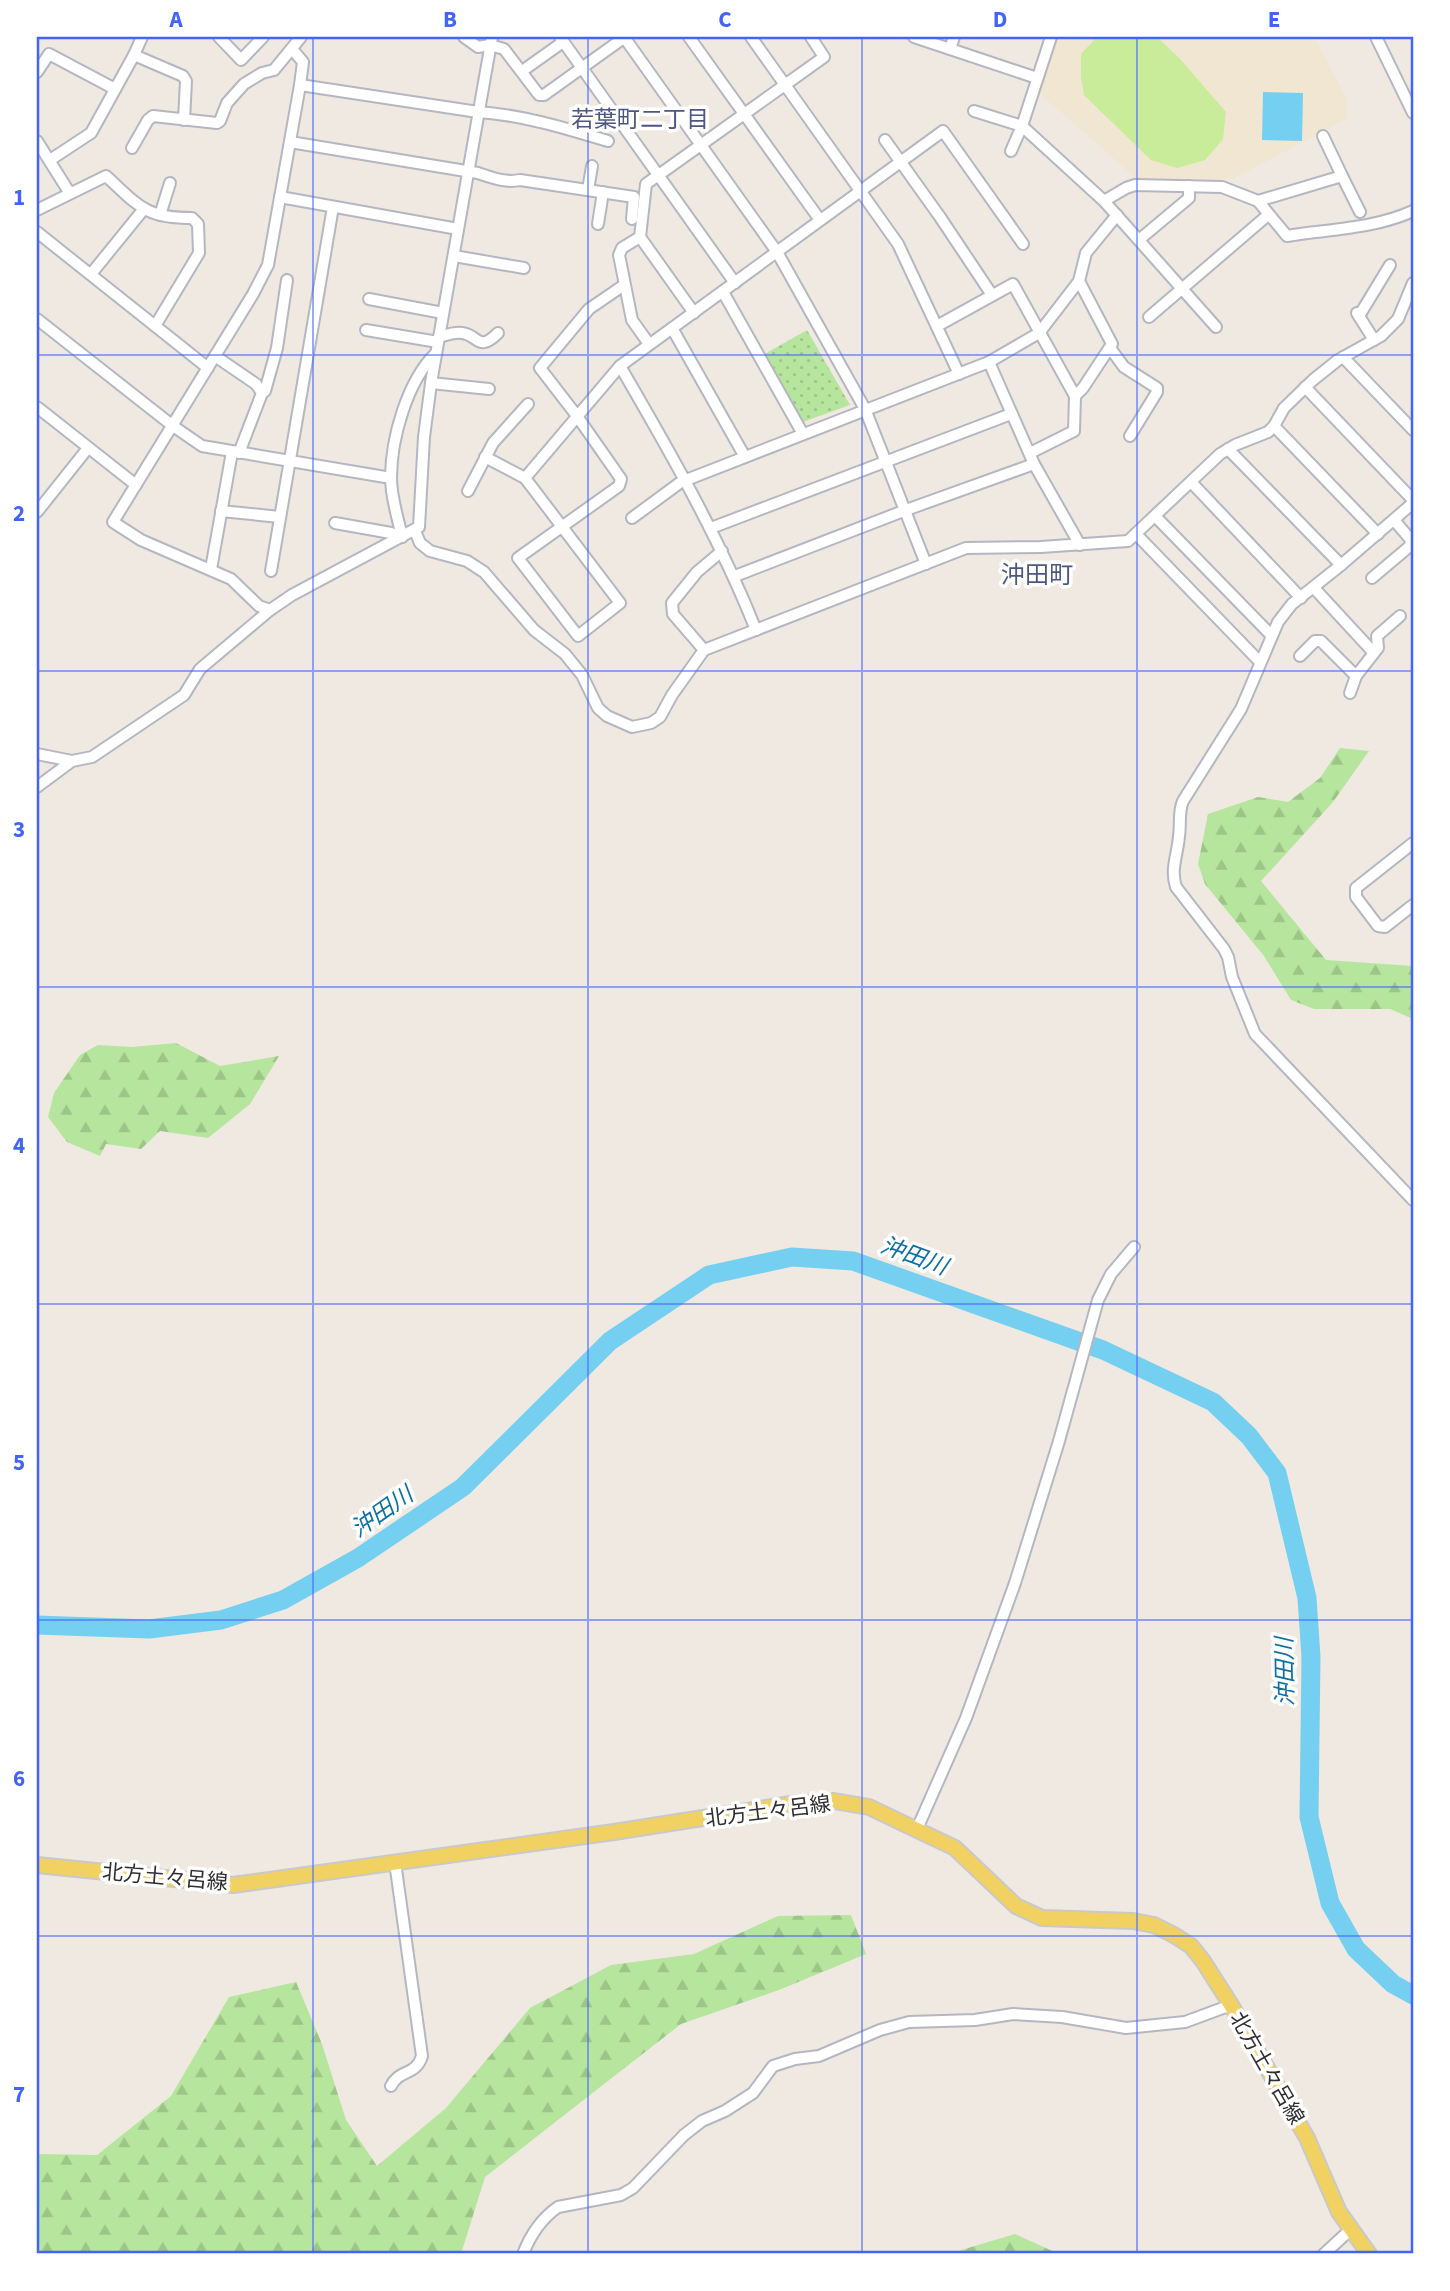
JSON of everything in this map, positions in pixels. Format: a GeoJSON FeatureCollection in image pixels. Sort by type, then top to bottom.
{"type":"FeatureCollection","features":[{"type":"Feature","properties":{"kind":"main road","name":"北方土々呂線"},"geometry":{"type":"LineString","coordinates":[[37,1865],[233,1885],[614,1832],[791,1804],[834,1801],[869,1807],[955,1848],[1016,1906],[1042,1918],[1133,1921],[1154,1925],[1191,1946],[1231,2005],[1307,2138],[1339,2212],[1369,2254]]}},
{"type":"Feature","properties":{"kind":"street"},"geometry":{"type":"LineString","coordinates":[[50,160],[90,133],[142,37]]}},
{"type":"Feature","properties":{"kind":"street"},"geometry":{"type":"LineString","coordinates":[[219,37],[241,60],[262,37]]}},
{"type":"Feature","properties":{"kind":"street"},"geometry":{"type":"LineString","coordinates":[[132,148],[153,116],[216,123],[220,121],[227,103],[244,84],[274,69],[301,37]]}},
{"type":"Feature","properties":{"kind":"street"},"geometry":{"type":"LineString","coordinates":[[464,37],[478,47],[491,41]]}},
{"type":"Feature","properties":{"kind":"street"},"geometry":{"type":"LineString","coordinates":[[491,41],[504,49],[539,95],[544,95],[625,37],[777,252],[865,409],[926,564]]}},
{"type":"Feature","properties":{"kind":"street"},"geometry":{"type":"LineString","coordinates":[[689,37],[820,220]]}},
{"type":"Feature","properties":{"kind":"street"},"geometry":{"type":"LineString","coordinates":[[751,37],[898,244],[959,374]]}},
{"type":"Feature","properties":{"kind":"street"},"geometry":{"type":"LineString","coordinates":[[694,313],[640,237],[646,184],[824,57],[811,37]]}},
{"type":"Feature","properties":{"kind":"street"},"geometry":{"type":"LineString","coordinates":[[914,37],[1037,78]]}},
{"type":"Feature","properties":{"kind":"street"},"geometry":{"type":"LineString","coordinates":[[950,49],[954,37]]}},
{"type":"Feature","properties":{"kind":"street"},"geometry":{"type":"LineString","coordinates":[[1012,151],[1051,37]]}},
{"type":"Feature","properties":{"kind":"street"},"geometry":{"type":"LineString","coordinates":[[1376,37],[1413,113]]}},
{"type":"Feature","properties":{"kind":"street"},"geometry":{"type":"LineString","coordinates":[[525,69],[562,39],[735,283]]}},
{"type":"Feature","properties":{"kind":"street"},"geometry":{"type":"LineString","coordinates":[[37,754],[72,761],[92,757],[184,695],[200,669],[270,610],[292,595],[419,527],[424,437],[431,383],[491,41]]}},
{"type":"Feature","properties":{"kind":"street"},"geometry":{"type":"LineString","coordinates":[[270,610],[259,606],[231,579],[141,540],[113,522],[253,294],[268,265],[303,61],[292,48]]}},
{"type":"Feature","properties":{"kind":"street"},"geometry":{"type":"LineString","coordinates":[[37,72],[49,54],[115,89]]}},
{"type":"Feature","properties":{"kind":"street"},"geometry":{"type":"LineString","coordinates":[[134,54],[183,76],[186,81],[184,120]]}},
{"type":"Feature","properties":{"kind":"street"},"geometry":{"type":"LineString","coordinates":[[300,85],[503,114],[535,120],[608,141]]}},
{"type":"Feature","properties":{"kind":"street"},"geometry":{"type":"LineString","coordinates":[[974,111],[1022,126],[1104,201],[1216,327]]}},
{"type":"Feature","properties":{"kind":"street"},"geometry":{"type":"LineString","coordinates":[[524,478],[620,366],[943,131],[1023,244]]}},
{"type":"Feature","properties":{"kind":"street"},"geometry":{"type":"LineString","coordinates":[[1323,136],[1360,212]]}},
{"type":"Feature","properties":{"kind":"street"},"geometry":{"type":"LineString","coordinates":[[885,140],[992,295]]}},
{"type":"Feature","properties":{"kind":"street"},"geometry":{"type":"LineString","coordinates":[[37,141],[69,192]]}},
{"type":"Feature","properties":{"kind":"street"},"geometry":{"type":"LineString","coordinates":[[290,142],[469,172],[510,182],[520,180],[634,197],[632,219]]}},
{"type":"Feature","properties":{"kind":"street"},"geometry":{"type":"LineString","coordinates":[[588,190],[592,166]]}},
{"type":"Feature","properties":{"kind":"street"},"geometry":{"type":"LineString","coordinates":[[37,209],[106,176],[143,210],[170,219],[192,218],[198,223],[199,253],[155,326]]}},
{"type":"Feature","properties":{"kind":"street"},"geometry":{"type":"LineString","coordinates":[[1258,201],[1342,176]]}},
{"type":"Feature","properties":{"kind":"street"},"geometry":{"type":"LineString","coordinates":[[160,215],[170,183]]}},
{"type":"Feature","properties":{"kind":"street"},"geometry":{"type":"LineString","coordinates":[[1104,201],[1135,185],[1222,187],[1258,201],[1287,236],[1379,223],[1413,211]]}},
{"type":"Feature","properties":{"kind":"street"},"geometry":{"type":"LineString","coordinates":[[1140,239],[1189,198],[1189,186]]}},
{"type":"Feature","properties":{"kind":"street"},"geometry":{"type":"LineString","coordinates":[[598,224],[603,192]]}},
{"type":"Feature","properties":{"kind":"street"},"geometry":{"type":"LineString","coordinates":[[280,197],[458,229]]}},
{"type":"Feature","properties":{"kind":"street"},"geometry":{"type":"LineString","coordinates":[[271,570],[333,207]]}},
{"type":"Feature","properties":{"kind":"street"},"geometry":{"type":"LineString","coordinates":[[91,274],[143,210]]}},
{"type":"Feature","properties":{"kind":"street"},"geometry":{"type":"LineString","coordinates":[[632,517],[686,480],[989,362],[1039,333],[1079,281],[1086,253],[1117,215]]}},
{"type":"Feature","properties":{"kind":"street"},"geometry":{"type":"LineString","coordinates":[[1149,317],[1268,215]]}},
{"type":"Feature","properties":{"kind":"street"},"geometry":{"type":"LineString","coordinates":[[37,232],[208,368]]}},
{"type":"Feature","properties":{"kind":"street"},"geometry":{"type":"LineString","coordinates":[[640,237],[622,248],[619,255],[632,320],[649,344]]}},
{"type":"Feature","properties":{"kind":"street"},"geometry":{"type":"LineString","coordinates":[[454,256],[524,268]]}},
{"type":"Feature","properties":{"kind":"street"},"geometry":{"type":"LineString","coordinates":[[1374,340],[1357,314],[1390,265]]}},
{"type":"Feature","properties":{"kind":"street"},"geometry":{"type":"LineString","coordinates":[[211,569],[221,511],[236,453],[265,391],[277,348],[287,280]]}},
{"type":"Feature","properties":{"kind":"street"},"geometry":{"type":"LineString","coordinates":[[1075,396],[1112,344],[1079,281]]}},
{"type":"Feature","properties":{"kind":"street"},"geometry":{"type":"LineString","coordinates":[[415,531],[419,543],[430,551],[467,561],[484,572],[534,629],[565,654],[582,675],[598,708],[607,716],[632,726],[652,723],[660,717],[671,695],[704,650],[966,548],[1128,541],[1228,449],[1255,439],[1274,426],[1284,408],[1305,387],[1343,357],[1381,336],[1398,319],[1413,283]]}},
{"type":"Feature","properties":{"kind":"street"},"geometry":{"type":"LineString","coordinates":[[735,576],[1032,458],[1074,430],[1075,396],[1013,284],[937,326]]}},
{"type":"Feature","properties":{"kind":"street"},"geometry":{"type":"LineString","coordinates":[[485,457],[524,478],[562,526],[620,603],[578,636],[518,558],[562,526],[619,485],[621,479],[540,368],[589,309],[624,285]]}},
{"type":"Feature","properties":{"kind":"street"},"geometry":{"type":"LineString","coordinates":[[723,292],[803,434]]}},
{"type":"Feature","properties":{"kind":"street"},"geometry":{"type":"LineString","coordinates":[[369,299],[443,313]]}},
{"type":"Feature","properties":{"kind":"street"},"geometry":{"type":"LineString","coordinates":[[37,319],[202,446],[391,478]]}},
{"type":"Feature","properties":{"kind":"street"},"geometry":{"type":"LineString","coordinates":[[673,328],[746,457]]}},
{"type":"Feature","properties":{"kind":"street"},"geometry":{"type":"LineString","coordinates":[[366,330],[437,344]]}},
{"type":"Feature","properties":{"kind":"street"},"geometry":{"type":"LineString","coordinates":[[402,537],[391,478],[397,431],[408,398],[437,344],[460,332],[476,342],[487,341],[498,333]]}},
{"type":"Feature","properties":{"kind":"street"},"geometry":{"type":"LineString","coordinates":[[1110,348],[1124,367],[1157,388],[1130,436]]}},
{"type":"Feature","properties":{"kind":"street"},"geometry":{"type":"LineString","coordinates":[[215,356],[256,384],[262,393]]}},
{"type":"Feature","properties":{"kind":"street"},"geometry":{"type":"LineString","coordinates":[[1343,357],[1413,429]]}},
{"type":"Feature","properties":{"kind":"street"},"geometry":{"type":"LineString","coordinates":[[989,362],[1032,458],[1080,545]]}},
{"type":"Feature","properties":{"kind":"street"},"geometry":{"type":"LineString","coordinates":[[620,366],[711,528],[735,576],[756,630]]}},
{"type":"Feature","properties":{"kind":"street"},"geometry":{"type":"LineString","coordinates":[[431,383],[489,389]]}},
{"type":"Feature","properties":{"kind":"street"},"geometry":{"type":"LineString","coordinates":[[1305,387],[1413,501],[1378,534],[1292,604],[1278,622],[1241,709],[1180,807],[1174,881],[1224,948],[1232,977],[1255,1034],[1413,1200]]}},
{"type":"Feature","properties":{"kind":"street"},"geometry":{"type":"LineString","coordinates":[[468,491],[493,443],[528,404]]}},
{"type":"Feature","properties":{"kind":"street"},"geometry":{"type":"LineString","coordinates":[[37,407],[136,485]]}},
{"type":"Feature","properties":{"kind":"street"},"geometry":{"type":"LineString","coordinates":[[711,528],[1011,414]]}},
{"type":"Feature","properties":{"kind":"street"},"geometry":{"type":"LineString","coordinates":[[1274,426],[1378,534]]}},
{"type":"Feature","properties":{"kind":"street"},"geometry":{"type":"LineString","coordinates":[[37,512],[88,448]]}},
{"type":"Feature","properties":{"kind":"street"},"geometry":{"type":"LineString","coordinates":[[1228,449],[1341,565]]}},
{"type":"Feature","properties":{"kind":"street"},"geometry":{"type":"LineString","coordinates":[[1191,482],[1301,598]]}},
{"type":"Feature","properties":{"kind":"street"},"geometry":{"type":"LineString","coordinates":[[37,492],[46,500]]}},
{"type":"Feature","properties":{"kind":"street"},"geometry":{"type":"LineString","coordinates":[[221,511],[280,517]]}},
{"type":"Feature","properties":{"kind":"street"},"geometry":{"type":"LineString","coordinates":[[1156,516],[1271,635]]}},
{"type":"Feature","properties":{"kind":"street"},"geometry":{"type":"LineString","coordinates":[[1372,578],[1410,545],[1411,540],[1394,520]]}},
{"type":"Feature","properties":{"kind":"street"},"geometry":{"type":"LineString","coordinates":[[335,523],[402,537]]}},
{"type":"Feature","properties":{"kind":"street"},"geometry":{"type":"LineString","coordinates":[[1136,534],[1260,662]]}},
{"type":"Feature","properties":{"kind":"street"},"geometry":{"type":"LineString","coordinates":[[704,650],[673,614],[672,603],[697,572],[722,551]]}},
{"type":"Feature","properties":{"kind":"street"},"geometry":{"type":"LineString","coordinates":[[1314,588],[1374,653]]}},
{"type":"Feature","properties":{"kind":"street"},"geometry":{"type":"LineString","coordinates":[[1350,693],[1356,676],[1378,648],[1377,636],[1400,616]]}},
{"type":"Feature","properties":{"kind":"street"},"geometry":{"type":"LineString","coordinates":[[1300,656],[1315,641],[1321,641],[1356,676]]}},
{"type":"Feature","properties":{"kind":"street"},"geometry":{"type":"LineString","coordinates":[[37,787],[72,761]]}},
{"type":"Feature","properties":{"kind":"street"},"geometry":{"type":"LineString","coordinates":[[1413,843],[1356,888],[1356,897],[1378,926],[1385,927],[1413,905]]}},
{"type":"Feature","properties":{"kind":"street"},"geometry":{"type":"LineString","coordinates":[[917,1829],[966,1718],[1015,1583],[1059,1441],[1096,1305],[1111,1274],[1134,1247]]}},
{"type":"Feature","properties":{"kind":"street"},"geometry":{"type":"LineString","coordinates":[[391,2087],[397,2076],[414,2069],[422,2056],[395,1862]]}},
{"type":"Feature","properties":{"kind":"street"},"geometry":{"type":"LineString","coordinates":[[523,2254],[528,2240],[551,2212],[558,2207],[621,2195],[633,2188],[684,2135],[702,2121],[725,2111],[753,2093],[773,2066],[795,2059],[819,2056],[880,2030],[909,2022],[975,2020],[1013,2014],[1062,2017],[1126,2028],[1185,2022],[1231,2005]]}},
{"type":"Feature","properties":{"kind":"street"},"geometry":{"type":"LineString","coordinates":[[1324,2254],[1350,2230]]}},
{"type":"Feature","properties":{"kind":"shaded area"},"geometry":{"type":"Polygon","coordinates":[[[1058,37],[1314,37],[1348,101],[1346,119],[1233,179],[1137,179],[1039,93],[1058,37]]]}},
{"type":"Feature","properties":{"kind":"green space"},"geometry":{"type":"Polygon","coordinates":[[[1097,37],[1157,37],[1181,60],[1226,112],[1223,139],[1205,160],[1177,168],[1151,160],[1084,95],[1081,54],[1097,37]]]}},
{"type":"Feature","properties":{"kind":"green space"},"geometry":{"type":"Polygon","coordinates":[[[807,330],[850,405],[800,423],[763,355],[807,330]]]}},
{"type":"Feature","properties":{"kind":"green space"},"geometry":{"type":"Polygon","coordinates":[[[1340,748],[1369,751],[1333,802],[1261,881],[1326,960],[1413,966],[1413,1019],[1390,1009],[1314,1009],[1291,1000],[1264,956],[1205,884],[1198,864],[1208,814],[1258,797],[1288,802],[1320,778],[1340,748]]]}},
{"type":"Feature","properties":{"kind":"green space"},"geometry":{"type":"Polygon","coordinates":[[[176,1043],[220,1066],[279,1056],[250,1104],[208,1138],[160,1131],[141,1149],[106,1144],[100,1156],[67,1142],[48,1117],[54,1093],[80,1055],[98,1045],[132,1047],[176,1043]]]}},
{"type":"Feature","properties":{"kind":"green space"},"geometry":{"type":"Polygon","coordinates":[[[851,1915],[866,1954],[779,1990],[681,2024],[485,2177],[461,2254],[37,2254],[37,2154],[97,2155],[171,2096],[229,1997],[296,1982],[322,2044],[346,2120],[377,2166],[446,2108],[530,2008],[611,1965],[694,1954],[778,1916],[851,1915]]]}},
{"type":"Feature","properties":{"kind":"green space"},"geometry":{"type":"Polygon","coordinates":[[[1015,2234],[1059,2254],[948,2254],[1015,2234]]]}},
{"type":"Feature","properties":{"kind":"water"},"geometry":{"type":"Polygon","coordinates":[[[1263,92],[1303,93],[1302,141],[1262,140],[1263,92]]]}},
{"type":"Feature","properties":{"kind":"waterway","name":"沖田川"},"geometry":{"type":"LineString","coordinates":[[37,1625],[149,1629],[221,1620],[283,1600],[358,1558],[463,1487],[610,1341],[709,1275],[792,1257],[853,1261],[1103,1350],[1213,1402],[1249,1436],[1277,1473],[1307,1598],[1311,1657],[1309,1817],[1330,1903],[1356,1949],[1393,1984],[1413,1995]]}},
{"type":"Feature","properties":{"kind":"district","name":"若葉町二丁目"},"geometry":{"type":"Point","coordinates":[640,119]}},
{"type":"Feature","properties":{"kind":"district","name":"沖田町"},"geometry":{"type":"Point","coordinates":[1037,575]}}]}
